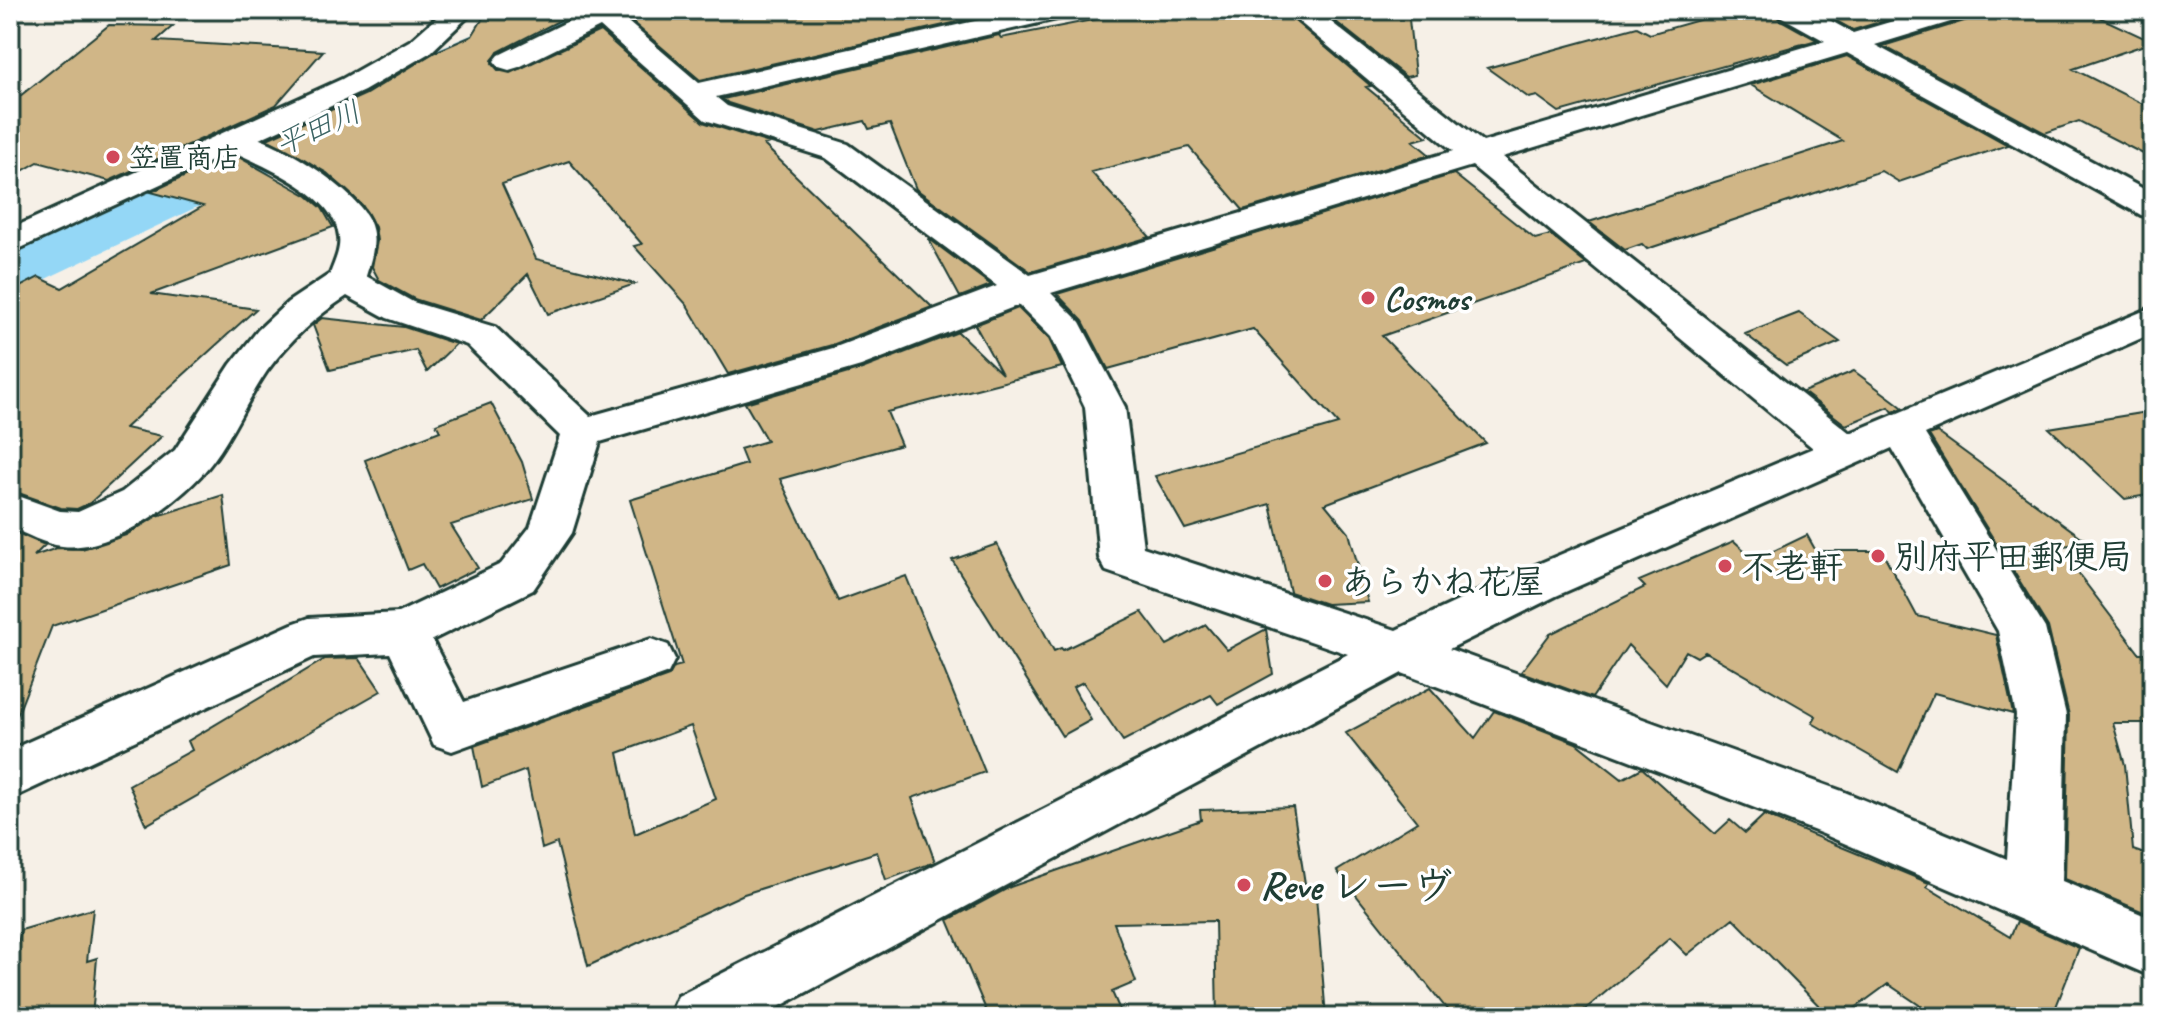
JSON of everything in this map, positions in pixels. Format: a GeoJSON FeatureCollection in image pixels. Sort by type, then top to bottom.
{"type":"FeatureCollection","features":[{"type":"Feature","properties":{"kind":"street"},"geometry":{"type":"LineString","coordinates":[[10,242],[252,149],[421,46],[461,10]]}},
{"type":"Feature","properties":{"kind":"street"},"geometry":{"type":"LineString","coordinates":[[695,93],[1061,10]]}},
{"type":"Feature","properties":{"kind":"street"},"geometry":{"type":"LineString","coordinates":[[1299,10],[1846,452]]}},
{"type":"Feature","properties":{"kind":"street"},"geometry":{"type":"LineString","coordinates":[[1790,10],[2153,208]]}},
{"type":"Feature","properties":{"kind":"street"},"geometry":{"type":"LineString","coordinates":[[582,433],[847,357],[1025,289],[1960,10]]}},
{"type":"Feature","properties":{"kind":"street"},"geometry":{"type":"LineString","coordinates":[[509,61],[604,11],[716,113],[837,151],[1025,289],[1067,331],[1105,407],[1122,558],[1399,651],[1842,816],[2153,948]]}},
{"type":"Feature","properties":{"kind":"street"},"geometry":{"type":"LineString","coordinates":[[10,509],[64,529],[103,523],[173,477],[199,449],[233,388],[265,347],[314,298],[347,280],[357,239],[352,220],[333,193],[252,149]]}},
{"type":"Feature","properties":{"kind":"street"},"geometry":{"type":"LineString","coordinates":[[347,280],[400,310],[481,336],[582,433]]}},
{"type":"Feature","properties":{"kind":"street"},"geometry":{"type":"LineString","coordinates":[[699,1017],[1399,651],[1540,583],[2152,320]]}},
{"type":"Feature","properties":{"kind":"street"},"geometry":{"type":"LineString","coordinates":[[1901,428],[2021,628],[2041,715],[2033,897]]}},
{"type":"Feature","properties":{"kind":"street"},"geometry":{"type":"LineString","coordinates":[[10,775],[309,638],[404,632],[517,577],[550,533],[582,433]]}},
{"type":"Feature","properties":{"kind":"street"},"geometry":{"type":"LineString","coordinates":[[404,632],[452,729],[651,659]]}},
{"type":"Feature","properties":{"kind":"building"},"geometry":{"type":"Polygon","coordinates":[[[488,10],[580,10],[498,52],[492,63],[498,70],[510,73],[600,31],[703,122],[769,143],[764,145],[932,307],[832,345],[728,374],[687,305],[634,246],[642,244],[569,161],[502,184],[536,259],[635,284],[548,314],[528,274],[481,320],[414,299],[379,280],[372,267],[377,241],[375,227],[362,205],[327,173],[267,139],[366,94],[435,52],[472,36],[488,10]]]}},
{"type":"Feature","properties":{"kind":"building"},"geometry":{"type":"Polygon","coordinates":[[[629,10],[980,10],[984,16],[700,80],[625,16],[629,10]]]}},
{"type":"Feature","properties":{"kind":"building"},"geometry":{"type":"Polygon","coordinates":[[[1143,10],[1282,10],[1371,86],[1366,87],[1427,137],[1413,141],[1430,155],[1243,210],[1189,147],[1091,172],[1150,237],[1031,272],[916,189],[890,124],[869,129],[865,121],[819,132],[723,99],[999,35],[1001,38],[1143,10]]]}},
{"type":"Feature","properties":{"kind":"building"},"geometry":{"type":"Polygon","coordinates":[[[1321,10],[1408,10],[1415,75],[1406,77],[1321,10]]]}},
{"type":"Feature","properties":{"kind":"building"},"geometry":{"type":"Polygon","coordinates":[[[1734,10],[1773,10],[1779,19],[1817,40],[1559,112],[1537,96],[1529,98],[1487,68],[1637,27],[1650,34],[1734,10]]]}},
{"type":"Feature","properties":{"kind":"building"},"geometry":{"type":"Polygon","coordinates":[[[1817,10],[1920,10],[1853,30],[1817,10]]]}},
{"type":"Feature","properties":{"kind":"building"},"geometry":{"type":"Polygon","coordinates":[[[1977,10],[2084,10],[2153,42],[2073,69],[2153,109],[2153,159],[2079,121],[2045,133],[1883,46],[1971,19],[1977,10]]]}},
{"type":"Feature","properties":{"kind":"building"},"geometry":{"type":"Polygon","coordinates":[[[109,25],[173,26],[156,41],[323,51],[276,105],[109,181],[38,162],[10,178],[10,104],[109,25]]]}},
{"type":"Feature","properties":{"kind":"building"},"geometry":{"type":"Polygon","coordinates":[[[1847,56],[2008,145],[1899,182],[1881,171],[1647,249],[1642,244],[1625,250],[1589,222],[1843,141],[1751,85],[1847,56]]]}},
{"type":"Feature","properties":{"kind":"building"},"geometry":{"type":"Polygon","coordinates":[[[233,154],[308,196],[322,208],[333,227],[151,294],[256,309],[125,428],[162,436],[90,503],[77,509],[61,508],[10,490],[10,292],[39,277],[62,288],[203,206],[151,192],[233,154]]]}},
{"type":"Feature","properties":{"kind":"building"},"geometry":{"type":"Polygon","coordinates":[[[1454,174],[1535,239],[1550,235],[1586,264],[1382,336],[1486,443],[1325,504],[1349,533],[1368,602],[1326,604],[1290,592],[1270,504],[1185,529],[1155,476],[1338,424],[1253,329],[1108,369],[1083,321],[1057,294],[1454,174]]]}},
{"type":"Feature","properties":{"kind":"building"},"geometry":{"type":"Polygon","coordinates":[[[928,238],[991,285],[960,297],[928,238]]]}},
{"type":"Feature","properties":{"kind":"building"},"geometry":{"type":"Polygon","coordinates":[[[1018,308],[1049,339],[1062,367],[887,412],[901,445],[780,479],[838,601],[906,576],[985,772],[912,798],[935,862],[886,880],[877,852],[744,894],[588,966],[557,843],[542,849],[526,770],[482,787],[474,746],[669,676],[674,667],[682,665],[630,500],[746,464],[740,449],[767,441],[745,403],[862,369],[958,332],[1002,374],[975,325],[1018,308]],[[691,726],[618,753],[635,834],[716,799],[691,726]]]}},
{"type":"Feature","properties":{"kind":"building"},"geometry":{"type":"Polygon","coordinates":[[[1799,313],[1840,342],[1786,365],[1745,334],[1799,313]]]}},
{"type":"Feature","properties":{"kind":"building"},"geometry":{"type":"Polygon","coordinates":[[[322,318],[404,327],[456,344],[427,372],[416,350],[330,370],[313,325],[322,318]]]}},
{"type":"Feature","properties":{"kind":"building"},"geometry":{"type":"Polygon","coordinates":[[[1854,371],[1903,408],[1893,412],[1889,407],[1846,425],[1803,392],[1854,371]]]}},
{"type":"Feature","properties":{"kind":"building"},"geometry":{"type":"Polygon","coordinates":[[[491,403],[522,462],[533,499],[451,525],[478,568],[436,589],[422,564],[408,570],[365,460],[440,431],[436,424],[491,403]]]}},
{"type":"Feature","properties":{"kind":"building"},"geometry":{"type":"Polygon","coordinates":[[[2153,411],[2153,494],[2125,499],[2049,428],[2153,411]]]}},
{"type":"Feature","properties":{"kind":"building"},"geometry":{"type":"Polygon","coordinates":[[[1937,432],[2088,542],[2058,547],[2139,653],[2153,653],[2153,723],[2113,723],[2125,765],[2133,850],[2153,857],[2153,916],[2065,879],[2069,715],[2048,627],[1929,435],[1937,432]]]}},
{"type":"Feature","properties":{"kind":"building"},"geometry":{"type":"Polygon","coordinates":[[[223,495],[231,565],[52,626],[13,726],[10,725],[10,530],[45,545],[34,556],[57,548],[82,549],[126,535],[157,516],[223,495]]]}},
{"type":"Feature","properties":{"kind":"building"},"geometry":{"type":"Polygon","coordinates":[[[1807,535],[1816,551],[1882,551],[1917,616],[1996,635],[2013,714],[1934,693],[1898,772],[1812,723],[1816,716],[1705,652],[1697,657],[1686,651],[1666,684],[1628,645],[1592,698],[1521,672],[1550,634],[1645,587],[1639,581],[1734,541],[1755,560],[1807,535]]]}},
{"type":"Feature","properties":{"kind":"building"},"geometry":{"type":"Polygon","coordinates":[[[997,544],[1054,651],[1063,650],[1142,612],[1167,645],[1206,625],[1227,650],[1266,629],[1273,674],[1218,704],[1211,695],[1123,741],[1083,682],[1073,687],[1091,720],[1062,736],[952,560],[997,544]]]}},
{"type":"Feature","properties":{"kind":"building"},"geometry":{"type":"Polygon","coordinates":[[[359,658],[381,691],[146,825],[129,785],[192,750],[188,741],[325,659],[359,658]]]}},
{"type":"Feature","properties":{"kind":"building"},"geometry":{"type":"Polygon","coordinates":[[[1430,688],[1475,738],[1494,711],[1576,743],[1622,779],[1642,768],[1715,834],[1730,820],[1745,833],[1764,815],[1929,883],[1927,887],[2010,937],[2017,921],[2079,948],[2052,1017],[1937,1017],[1888,984],[1843,1017],[1830,1017],[1733,918],[1687,955],[1670,938],[1576,1017],[1453,1017],[1337,871],[1417,822],[1346,733],[1430,688]]]}},
{"type":"Feature","properties":{"kind":"building"},"geometry":{"type":"Polygon","coordinates":[[[1293,807],[1306,890],[1315,884],[1326,1017],[1217,1017],[1215,921],[1114,923],[1136,982],[1112,992],[1123,1017],[989,1017],[948,920],[1010,887],[1201,820],[1200,810],[1293,807]]]}},
{"type":"Feature","properties":{"kind":"building"},"geometry":{"type":"Polygon","coordinates":[[[93,909],[87,961],[97,958],[92,1017],[10,1017],[10,979],[21,930],[93,909]]]}},
{"type":"Feature","properties":{"kind":"waterway","name":"平田川"},"geometry":{"type":"LineString","coordinates":[[10,266],[329,119],[581,10]]}},
{"type":"Feature","properties":{"kind":"place","name":"笠置商店"},"geometry":{"type":"Point","coordinates":[113,157]}},
{"type":"Feature","properties":{"kind":"place","name":"Cosmos"},"geometry":{"type":"Point","coordinates":[1368,298]}},
{"type":"Feature","properties":{"kind":"place","name":"別府平田郵便局"},"geometry":{"type":"Point","coordinates":[1878,556]}},
{"type":"Feature","properties":{"kind":"place","name":"不老軒"},"geometry":{"type":"Point","coordinates":[1725,566]}},
{"type":"Feature","properties":{"kind":"place","name":"あらかね花屋"},"geometry":{"type":"Point","coordinates":[1325,581]}},
{"type":"Feature","properties":{"kind":"place","name":"Reve レーヴ"},"geometry":{"type":"Point","coordinates":[1244,885]}}]}
